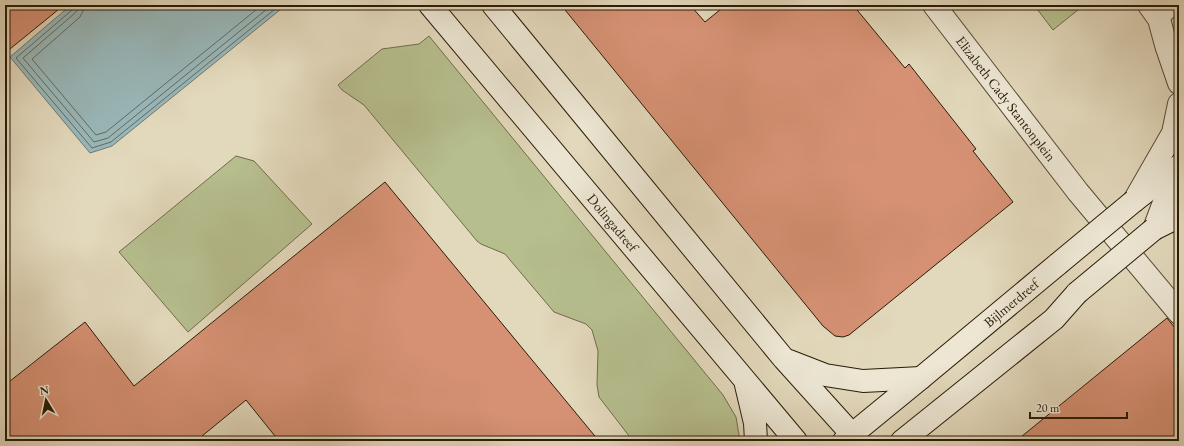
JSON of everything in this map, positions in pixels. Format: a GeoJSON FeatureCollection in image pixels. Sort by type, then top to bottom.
{"type":"FeatureCollection","features":[{"type":"Feature","properties":{"kind":"main road"},"geometry":{"type":"LineString","coordinates":[[493,5],[851,439]]}},
{"type":"Feature","properties":{"kind":"main road","name":"Elizabeth Cady Stantonplein"},"geometry":{"type":"LineString","coordinates":[[934,5],[1078,192],[1177,310]]}},
{"type":"Feature","properties":{"kind":"main road"},"geometry":{"type":"LineString","coordinates":[[1161,10],[1175,45],[1179,83]]}},
{"type":"Feature","properties":{"kind":"main road","name":"Dolingadreef"},"geometry":{"type":"LineString","coordinates":[[436,13],[796,441]]}},
{"type":"Feature","properties":{"kind":"main road"},"geometry":{"type":"LineString","coordinates":[[1134,201],[1173,133],[1179,104]]}},
{"type":"Feature","properties":{"kind":"main road","name":"Bijlmerdreef"},"geometry":{"type":"LineString","coordinates":[[851,439],[921,378],[1134,201],[1179,166]]}},
{"type":"Feature","properties":{"kind":"main road"},"geometry":{"type":"LineString","coordinates":[[1154,229],[1163,205],[1179,193]]}},
{"type":"Feature","properties":{"kind":"main road"},"geometry":{"type":"LineString","coordinates":[[902,441],[1054,318],[1076,293],[1154,229],[1172,220],[1179,214]]}},
{"type":"Feature","properties":{"kind":"main road"},"geometry":{"type":"LineString","coordinates":[[784,359],[825,375],[864,381],[921,378]]}},
{"type":"Feature","properties":{"kind":"main road"},"geometry":{"type":"LineString","coordinates":[[746,382],[755,423],[756,441]]}},
{"type":"Feature","properties":{"kind":"green space"},"geometry":{"type":"Polygon","coordinates":[[[1034,5],[1084,5],[1053,30],[1034,5]]]}},
{"type":"Feature","properties":{"kind":"green space"},"geometry":{"type":"Polygon","coordinates":[[[429,36],[723,395],[736,417],[740,441],[633,441],[599,397],[597,385],[598,351],[592,330],[586,324],[554,312],[505,254],[477,241],[364,105],[342,90],[338,85],[382,49],[419,44],[429,36]]]}},
{"type":"Feature","properties":{"kind":"green space"},"geometry":{"type":"Polygon","coordinates":[[[236,156],[254,161],[312,224],[188,332],[119,252],[236,156]]]}},
{"type":"Feature","properties":{"kind":"water"},"geometry":{"type":"Polygon","coordinates":[[[71,5],[286,5],[112,146],[90,153],[10,57],[71,5]]]}},
{"type":"Feature","properties":{"kind":"building"},"geometry":{"type":"Polygon","coordinates":[[[5,5],[64,5],[5,53],[5,5]]]}},
{"type":"Feature","properties":{"kind":"building"},"geometry":{"type":"Polygon","coordinates":[[[561,5],[690,5],[705,22],[726,5],[853,5],[905,68],[909,64],[976,149],[973,151],[1013,202],[849,335],[843,337],[835,336],[823,326],[561,5]]]}},
{"type":"Feature","properties":{"kind":"building"},"geometry":{"type":"Polygon","coordinates":[[[385,182],[599,441],[279,441],[246,400],[196,441],[5,441],[5,385],[85,322],[134,386],[385,182]]]}},
{"type":"Feature","properties":{"kind":"building"},"geometry":{"type":"Polygon","coordinates":[[[1167,318],[1179,333],[1179,441],[1016,441],[1167,318]]]}}]}
